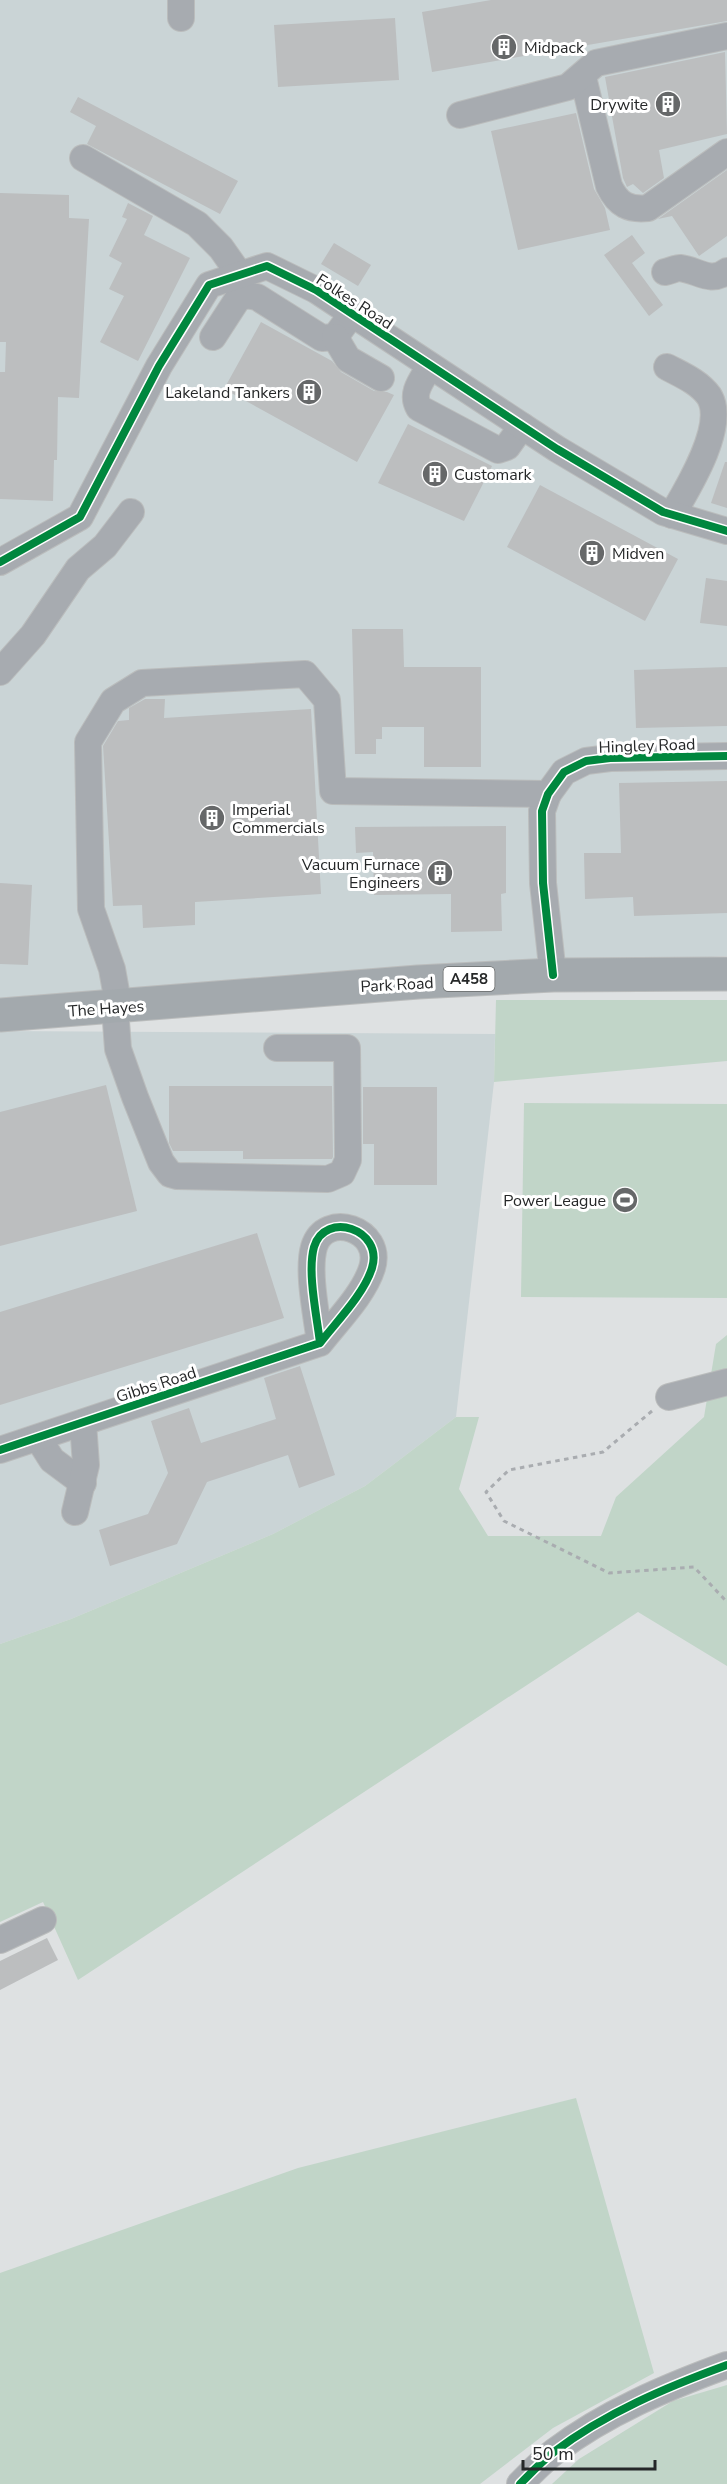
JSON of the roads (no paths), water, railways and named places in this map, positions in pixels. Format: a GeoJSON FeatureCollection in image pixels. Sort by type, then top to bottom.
{"type":"FeatureCollection","features":[{"type":"Feature","properties":{"kind":"highway","name":"Park Road"},"geometry":{"type":"LineString","coordinates":[[212,999],[356,986],[553,975],[727,974]]}},
{"type":"Feature","properties":{"kind":"highway","name":"The Hayes"},"geometry":{"type":"LineString","coordinates":[[0,1015],[117,1008],[212,999]]}},
{"type":"Feature","properties":{"kind":"street"},"geometry":{"type":"LineString","coordinates":[[460,115],[568,87],[583,77],[596,63],[727,36]]}},
{"type":"Feature","properties":{"kind":"street"},"geometry":{"type":"LineString","coordinates":[[583,77],[609,186],[623,206],[635,210],[648,208],[727,152]]}},
{"type":"Feature","properties":{"kind":"street"},"geometry":{"type":"LineString","coordinates":[[83,158],[197,224],[221,248],[240,275]]}},
{"type":"Feature","properties":{"kind":"street","name":"Folkes Road"},"geometry":{"type":"LineString","coordinates":[[0,562],[80,517],[159,366],[210,285],[267,266],[316,290],[522,426],[653,506],[672,515],[727,531]]}},
{"type":"Feature","properties":{"kind":"street"},"geometry":{"type":"LineString","coordinates":[[665,272],[679,268],[709,277],[720,276],[727,271]]}},
{"type":"Feature","properties":{"kind":"street"},"geometry":{"type":"LineString","coordinates":[[213,337],[237,300],[245,295],[257,297],[322,338],[335,337],[352,314]]}},
{"type":"Feature","properties":{"kind":"street"},"geometry":{"type":"LineString","coordinates":[[335,337],[348,359],[381,378]]}},
{"type":"Feature","properties":{"kind":"street"},"geometry":{"type":"LineString","coordinates":[[430,366],[415,393],[415,401],[419,408],[498,450],[507,447],[522,426]]}},
{"type":"Feature","properties":{"kind":"street"},"geometry":{"type":"LineString","coordinates":[[667,367],[691,379],[710,396],[721,421],[672,515]]}},
{"type":"Feature","properties":{"kind":"street"},"geometry":{"type":"LineString","coordinates":[[0,672],[33,635],[78,569],[105,546],[131,512]]}},
{"type":"Feature","properties":{"kind":"street"},"geometry":{"type":"LineString","coordinates":[[277,1048],[347,1048],[348,1150],[342,1173],[328,1179],[170,1174],[161,1162],[118,1049],[117,1008],[112,969],[91,909],[88,742],[113,701],[142,683],[305,674],[327,700],[333,791],[548,794]]}},
{"type":"Feature","properties":{"kind":"street","name":"Hingley Road"},"geometry":{"type":"LineString","coordinates":[[553,975],[543,883],[542,811],[548,794],[564,772],[586,761],[727,756]]}},
{"type":"Feature","properties":{"kind":"street","name":"Gibbs Road"},"geometry":{"type":"LineString","coordinates":[[0,1450],[320,1343]]}},
{"type":"Feature","properties":{"kind":"street"},"geometry":{"type":"LineString","coordinates":[[669,1398],[727,1382]]}},
{"type":"Feature","properties":{"kind":"street"},"geometry":{"type":"LineString","coordinates":[[75,1512],[86,1465],[83,1423]]}},
{"type":"Feature","properties":{"kind":"street"},"geometry":{"type":"LineString","coordinates":[[38,1438],[52,1460],[83,1483]]}},
{"type":"Feature","properties":{"kind":"street"},"geometry":{"type":"LineString","coordinates":[[0,1940],[43,1920]]}},
{"type":"Feature","properties":{"kind":"street"},"geometry":{"type":"LineString","coordinates":[[520,2484],[553,2452],[597,2425],[666,2387],[727,2365]]}},
{"type":"Feature","properties":{"kind":"place","name":"Midpack"},"geometry":{"type":"Point","coordinates":[504,47]}},
{"type":"Feature","properties":{"kind":"place","name":"Drywite"},"geometry":{"type":"Point","coordinates":[668,104]}},
{"type":"Feature","properties":{"kind":"place","name":"Lakeland Tankers"},"geometry":{"type":"Point","coordinates":[309,392]}},
{"type":"Feature","properties":{"kind":"place","name":"Customark"},"geometry":{"type":"Point","coordinates":[435,474]}},
{"type":"Feature","properties":{"kind":"place","name":"Midven"},"geometry":{"type":"Point","coordinates":[592,553]}},
{"type":"Feature","properties":{"kind":"place","name":"Imperial Commercials"},"geometry":{"type":"Point","coordinates":[212,818]}},
{"type":"Feature","properties":{"kind":"place","name":"Vacuum Furnace Engineers"},"geometry":{"type":"Point","coordinates":[440,873]}},
{"type":"Feature","properties":{"kind":"place","name":"Power League"},"geometry":{"type":"Point","coordinates":[625,1200]}}]}
